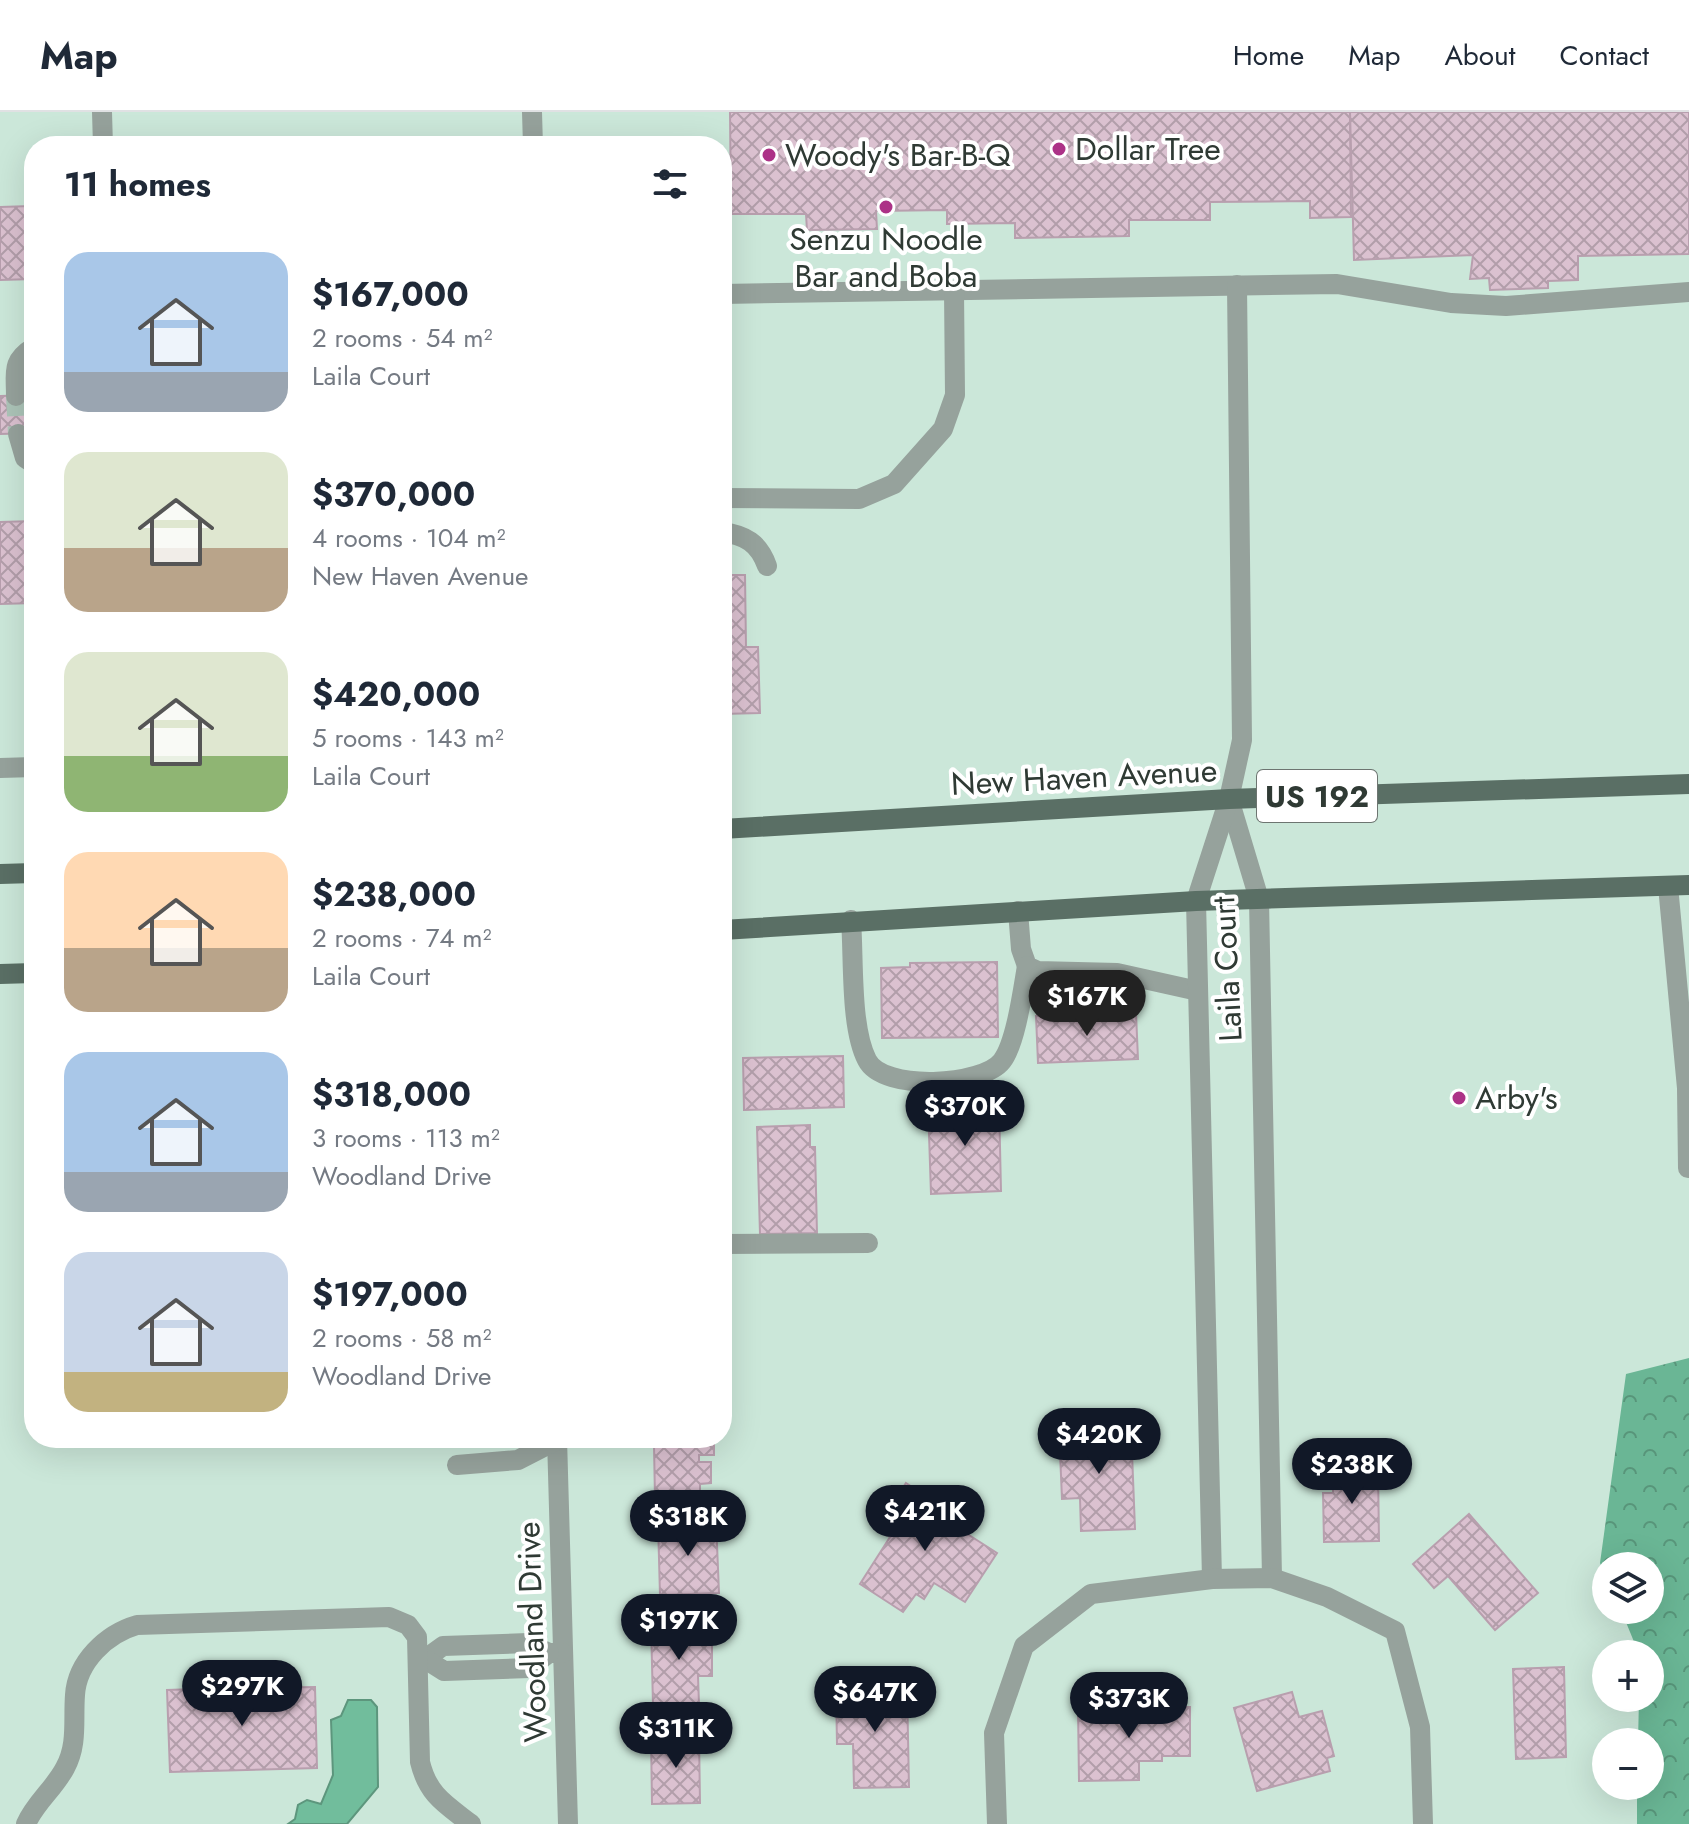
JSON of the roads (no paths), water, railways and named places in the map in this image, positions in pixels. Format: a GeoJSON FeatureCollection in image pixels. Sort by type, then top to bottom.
{"type":"FeatureCollection","features":[{"type":"Feature","properties":{"kind":"main road","name":"New Haven Avenue"},"geometry":{"type":"LineString","coordinates":[[732,828],[1229,799],[1689,784]]}},
{"type":"Feature","properties":{"kind":"main road"},"geometry":{"type":"LineString","coordinates":[[0,874],[24,873]]}},
{"type":"Feature","properties":{"kind":"main road"},"geometry":{"type":"LineString","coordinates":[[732,929],[1196,901],[1689,885]]}},
{"type":"Feature","properties":{"kind":"main road"},"geometry":{"type":"LineString","coordinates":[[0,974],[24,973]]}},
{"type":"Feature","properties":{"kind":"street"},"geometry":{"type":"LineString","coordinates":[[102,112],[103,136]]}},
{"type":"Feature","properties":{"kind":"street"},"geometry":{"type":"LineString","coordinates":[[532,112],[533,136]]}},
{"type":"Feature","properties":{"kind":"street"},"geometry":{"type":"LineString","coordinates":[[732,294],[1337,284],[1451,303],[1506,306],[1689,292]]}},
{"type":"Feature","properties":{"kind":"street"},"geometry":{"type":"LineString","coordinates":[[1229,799],[1242,740],[1237,285]]}},
{"type":"Feature","properties":{"kind":"street"},"geometry":{"type":"LineString","coordinates":[[732,498],[859,499],[894,484],[943,429],[955,395],[954,290]]}},
{"type":"Feature","properties":{"kind":"street"},"geometry":{"type":"LineString","coordinates":[[16,396],[15,367],[24,353]]}},
{"type":"Feature","properties":{"kind":"street"},"geometry":{"type":"LineString","coordinates":[[18,434],[24,455]]}},
{"type":"Feature","properties":{"kind":"street"},"geometry":{"type":"LineString","coordinates":[[732,533],[753,542],[767,566]]}},
{"type":"Feature","properties":{"kind":"street"},"geometry":{"type":"LineString","coordinates":[[0,768],[24,767]]}},
{"type":"Feature","properties":{"kind":"street","name":"Laila Court"},"geometry":{"type":"LineString","coordinates":[[1229,799],[1259,899],[1272,1578]]}},
{"type":"Feature","properties":{"kind":"street","name":"Laila Court"},"geometry":{"type":"LineString","coordinates":[[1212,1579],[1196,901],[1229,799]]}},
{"type":"Feature","properties":{"kind":"street"},"geometry":{"type":"LineString","coordinates":[[1668,886],[1687,1088],[1688,1168]]}},
{"type":"Feature","properties":{"kind":"street"},"geometry":{"type":"LineString","coordinates":[[851,920],[858,1030],[868,1063],[887,1078],[928,1082],[985,1075],[1003,1061],[1012,1037],[1027,966],[1021,949],[1018,911]]}},
{"type":"Feature","properties":{"kind":"street"},"geometry":{"type":"LineString","coordinates":[[1027,966],[1038,971],[1117,973],[1198,991]]}},
{"type":"Feature","properties":{"kind":"street"},"geometry":{"type":"LineString","coordinates":[[732,1244],[868,1243]]}},
{"type":"Feature","properties":{"kind":"street"},"geometry":{"type":"LineString","coordinates":[[457,1465],[518,1460],[540,1448]]}},
{"type":"Feature","properties":{"kind":"street","name":"Woodland Drive"},"geometry":{"type":"LineString","coordinates":[[557,1448],[556,1653],[568,1824]]}},
{"type":"Feature","properties":{"kind":"street"},"geometry":{"type":"LineString","coordinates":[[997,1824],[994,1733],[1024,1646],[1091,1594],[1212,1579],[1272,1578],[1327,1597],[1395,1631],[1420,1727],[1423,1824]]}},
{"type":"Feature","properties":{"kind":"street"},"geometry":{"type":"LineString","coordinates":[[26,1824],[31,1812],[65,1769],[73,1747],[79,1673],[97,1649],[120,1630],[137,1625],[389,1617],[408,1625],[417,1637],[422,1659],[420,1762],[425,1781],[437,1799],[471,1824]]}},
{"type":"Feature","properties":{"kind":"street"},"geometry":{"type":"LineString","coordinates":[[422,1659],[443,1646],[482,1644],[528,1643],[556,1653]]}},
{"type":"Feature","properties":{"kind":"street"},"geometry":{"type":"LineString","coordinates":[[482,1644],[483,1670]]}},
{"type":"Feature","properties":{"kind":"street"},"geometry":{"type":"LineString","coordinates":[[422,1659],[444,1671],[529,1668],[556,1653]]}},
{"type":"Feature","properties":{"kind":"tunnel"},"geometry":{"type":"LineString","coordinates":[[16,396],[18,434]]}},
{"type":"Feature","properties":{"kind":"place","name":"Dollar Tree"},"geometry":{"type":"Point","coordinates":[1059,149]}},
{"type":"Feature","properties":{"kind":"place","name":"Woody's Bar-B-Q"},"geometry":{"type":"Point","coordinates":[769,155]}},
{"type":"Feature","properties":{"kind":"place","name":"Senzu Noodle Bar and Boba"},"geometry":{"type":"Point","coordinates":[886,207]}},
{"type":"Feature","properties":{"kind":"place","name":"Arby's"},"geometry":{"type":"Point","coordinates":[1459,1098]}}]}
